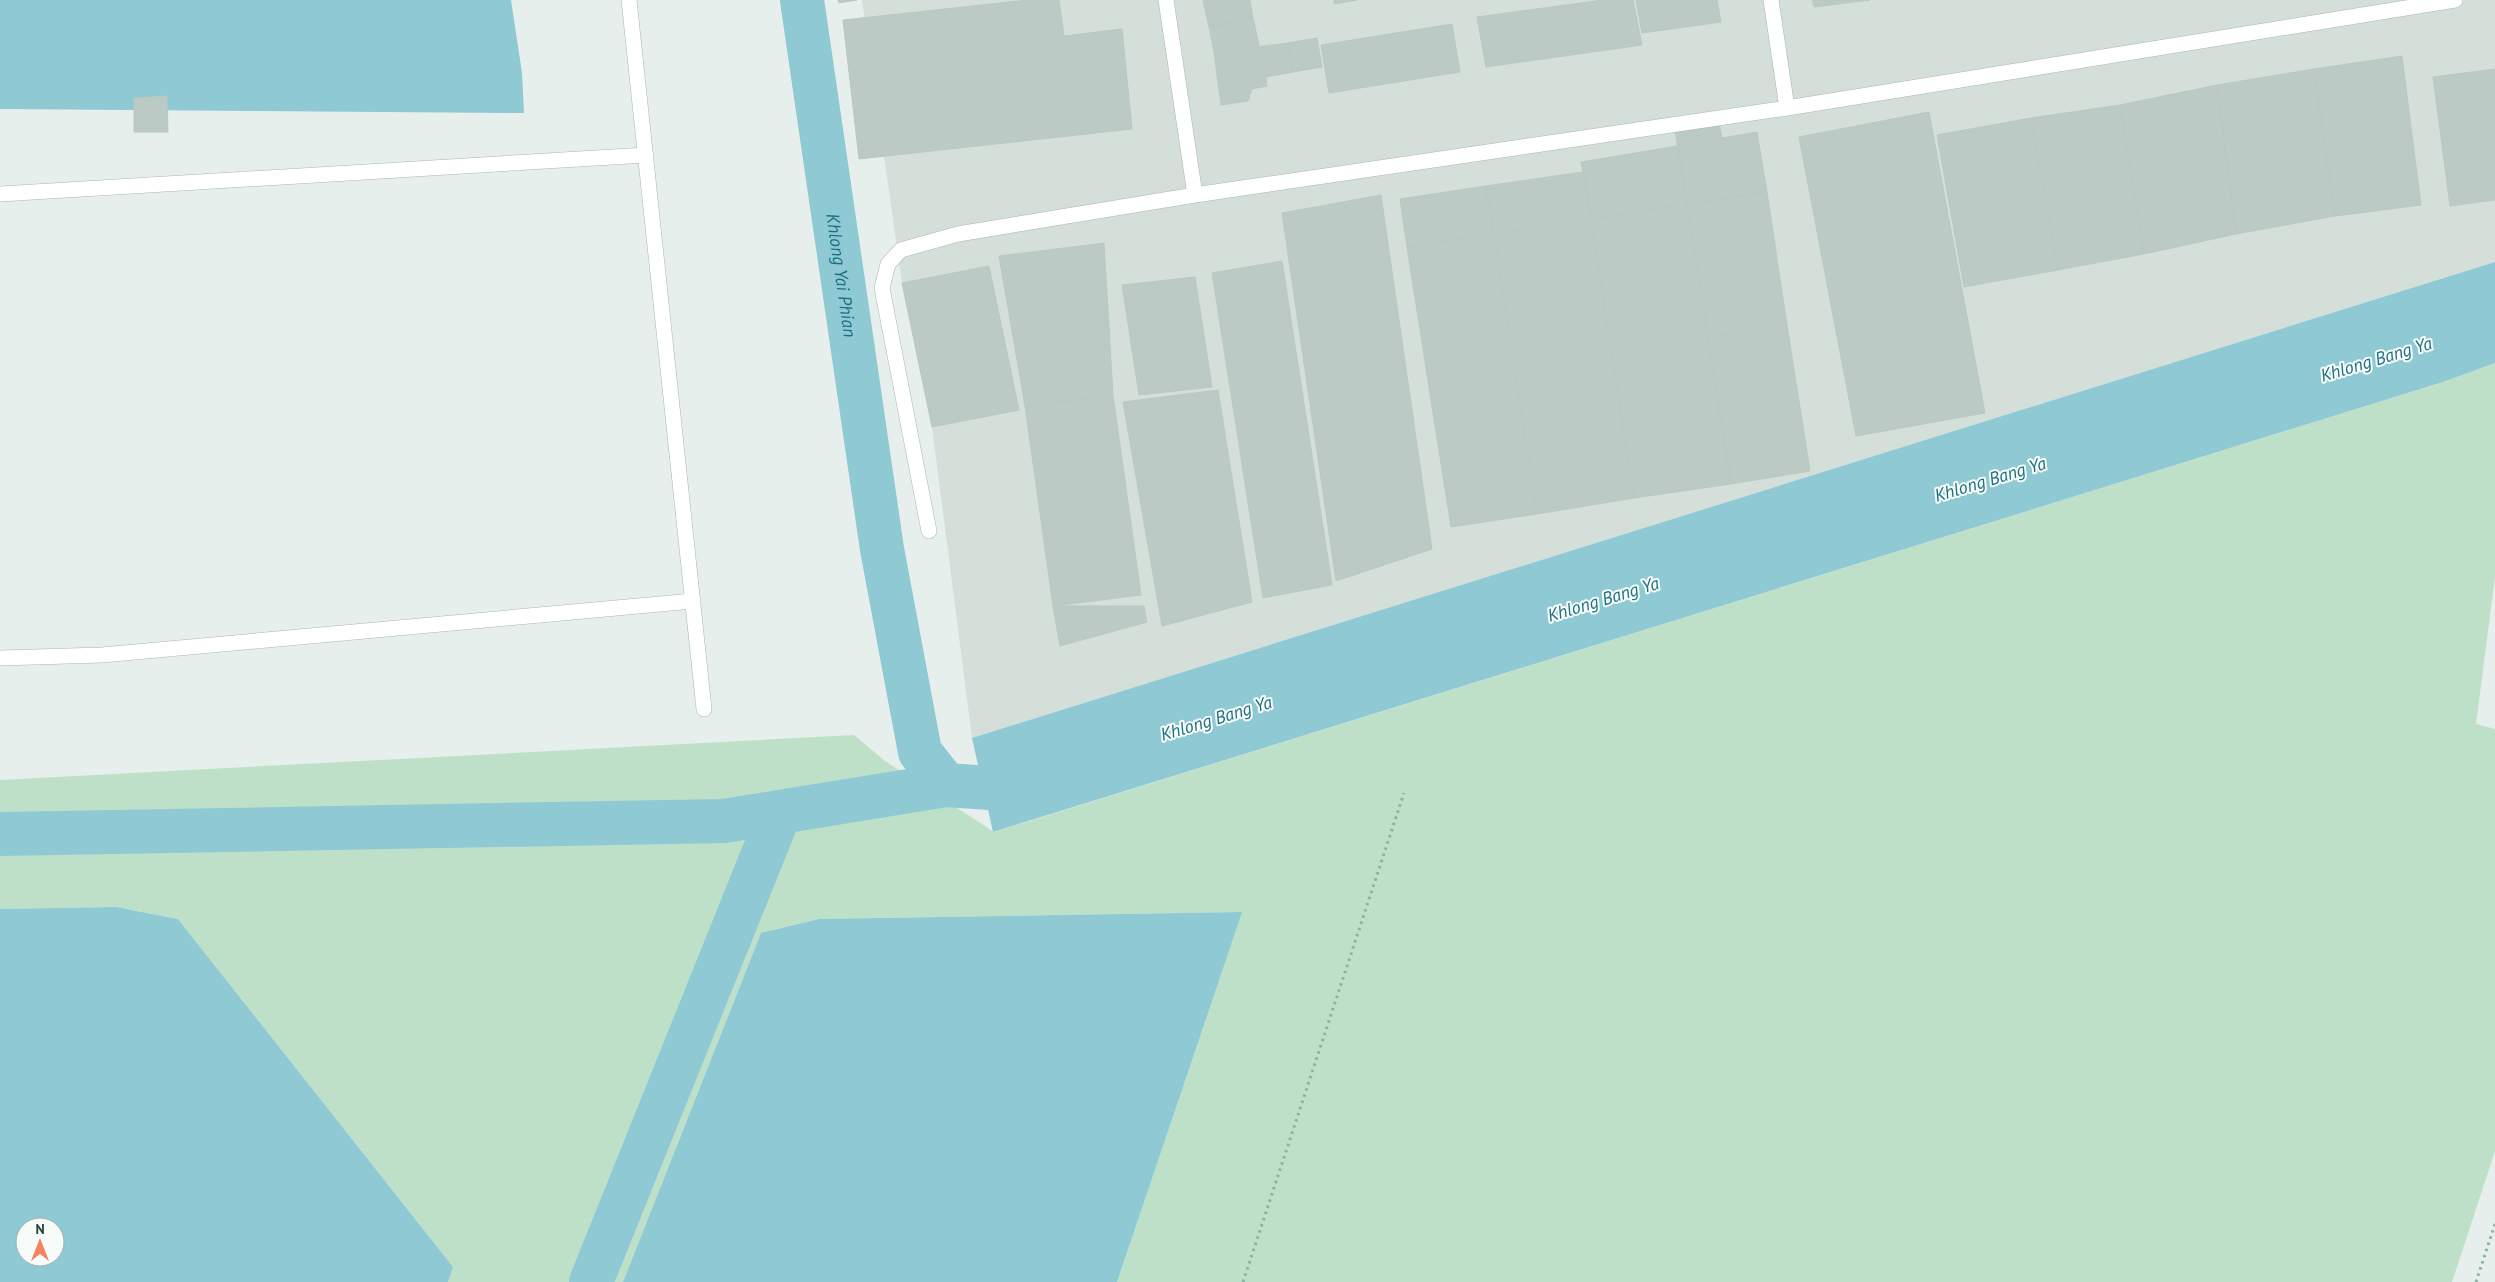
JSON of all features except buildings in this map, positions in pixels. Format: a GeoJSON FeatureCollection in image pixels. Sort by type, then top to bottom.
{"type":"FeatureCollection","features":[{"type":"Feature","properties":{"kind":"lane"},"geometry":{"type":"LineString","coordinates":[[629,0],[704,709]]}},
{"type":"Feature","properties":{"kind":"lane"},"geometry":{"type":"LineString","coordinates":[[1166,0],[1194,194]]}},
{"type":"Feature","properties":{"kind":"lane"},"geometry":{"type":"LineString","coordinates":[[1771,0],[1787,108]]}},
{"type":"Feature","properties":{"kind":"lane"},"geometry":{"type":"LineString","coordinates":[[929,531],[882,288],[888,264],[901,250],[958,234],[1194,194],[1787,108],[2379,6],[2455,0]]}},
{"type":"Feature","properties":{"kind":"lane"},"geometry":{"type":"LineString","coordinates":[[0,194],[646,156]]}},
{"type":"Feature","properties":{"kind":"lane"},"geometry":{"type":"LineString","coordinates":[[0,658],[102,655],[693,601]]}},
{"type":"Feature","properties":{"kind":"path"},"geometry":{"type":"LineString","coordinates":[[1243,1282],[1404,793]]}},
{"type":"Feature","properties":{"kind":"path"},"geometry":{"type":"LineString","coordinates":[[2476,1282],[2495,1224]]}},
{"type":"Feature","properties":{"kind":"shaded area"},"geometry":{"type":"Polygon","coordinates":[[[862,0],[2495,0],[2495,262],[972,738],[932,427],[902,283],[862,0]]]}},
{"type":"Feature","properties":{"kind":"green space"},"geometry":{"type":"Polygon","coordinates":[[[2495,363],[2495,577],[2476,724],[2495,729],[2495,1151],[2452,1282],[1117,1282],[1241,912],[819,919],[761,933],[623,1282],[448,1282],[453,1267],[178,919],[116,907],[0,909],[0,780],[854,735],[885,761],[994,832],[2446,381],[2495,363]]]}},
{"type":"Feature","properties":{"kind":"water"},"geometry":{"type":"Polygon","coordinates":[[[0,0],[511,0],[522,73],[524,113],[0,109],[0,0]]]}},
{"type":"Feature","properties":{"kind":"water","name":"Khlong Bang Ya"},"geometry":{"type":"Polygon","coordinates":[[[2495,262],[2495,363],[2446,381],[993,832],[972,738],[2495,262]]]}},
{"type":"Feature","properties":{"kind":"water"},"geometry":{"type":"Polygon","coordinates":[[[116,907],[178,919],[453,1267],[448,1282],[0,1282],[0,909],[116,907]]]}},
{"type":"Feature","properties":{"kind":"water"},"geometry":{"type":"Polygon","coordinates":[[[1242,912],[1117,1282],[623,1282],[761,933],[819,919],[1242,912]]]}},
{"type":"Feature","properties":{"kind":"waterway","name":"Khlong Yai Phian"},"geometry":{"type":"LineString","coordinates":[[802,0],[882,549],[920,752],[946,785],[990,788],[1042,772]]}},
{"type":"Feature","properties":{"kind":"waterway"},"geometry":{"type":"LineString","coordinates":[[0,834],[724,821],[946,785]]}},
{"type":"Feature","properties":{"kind":"waterway"},"geometry":{"type":"LineString","coordinates":[[591,1282],[780,812]]}}]}
